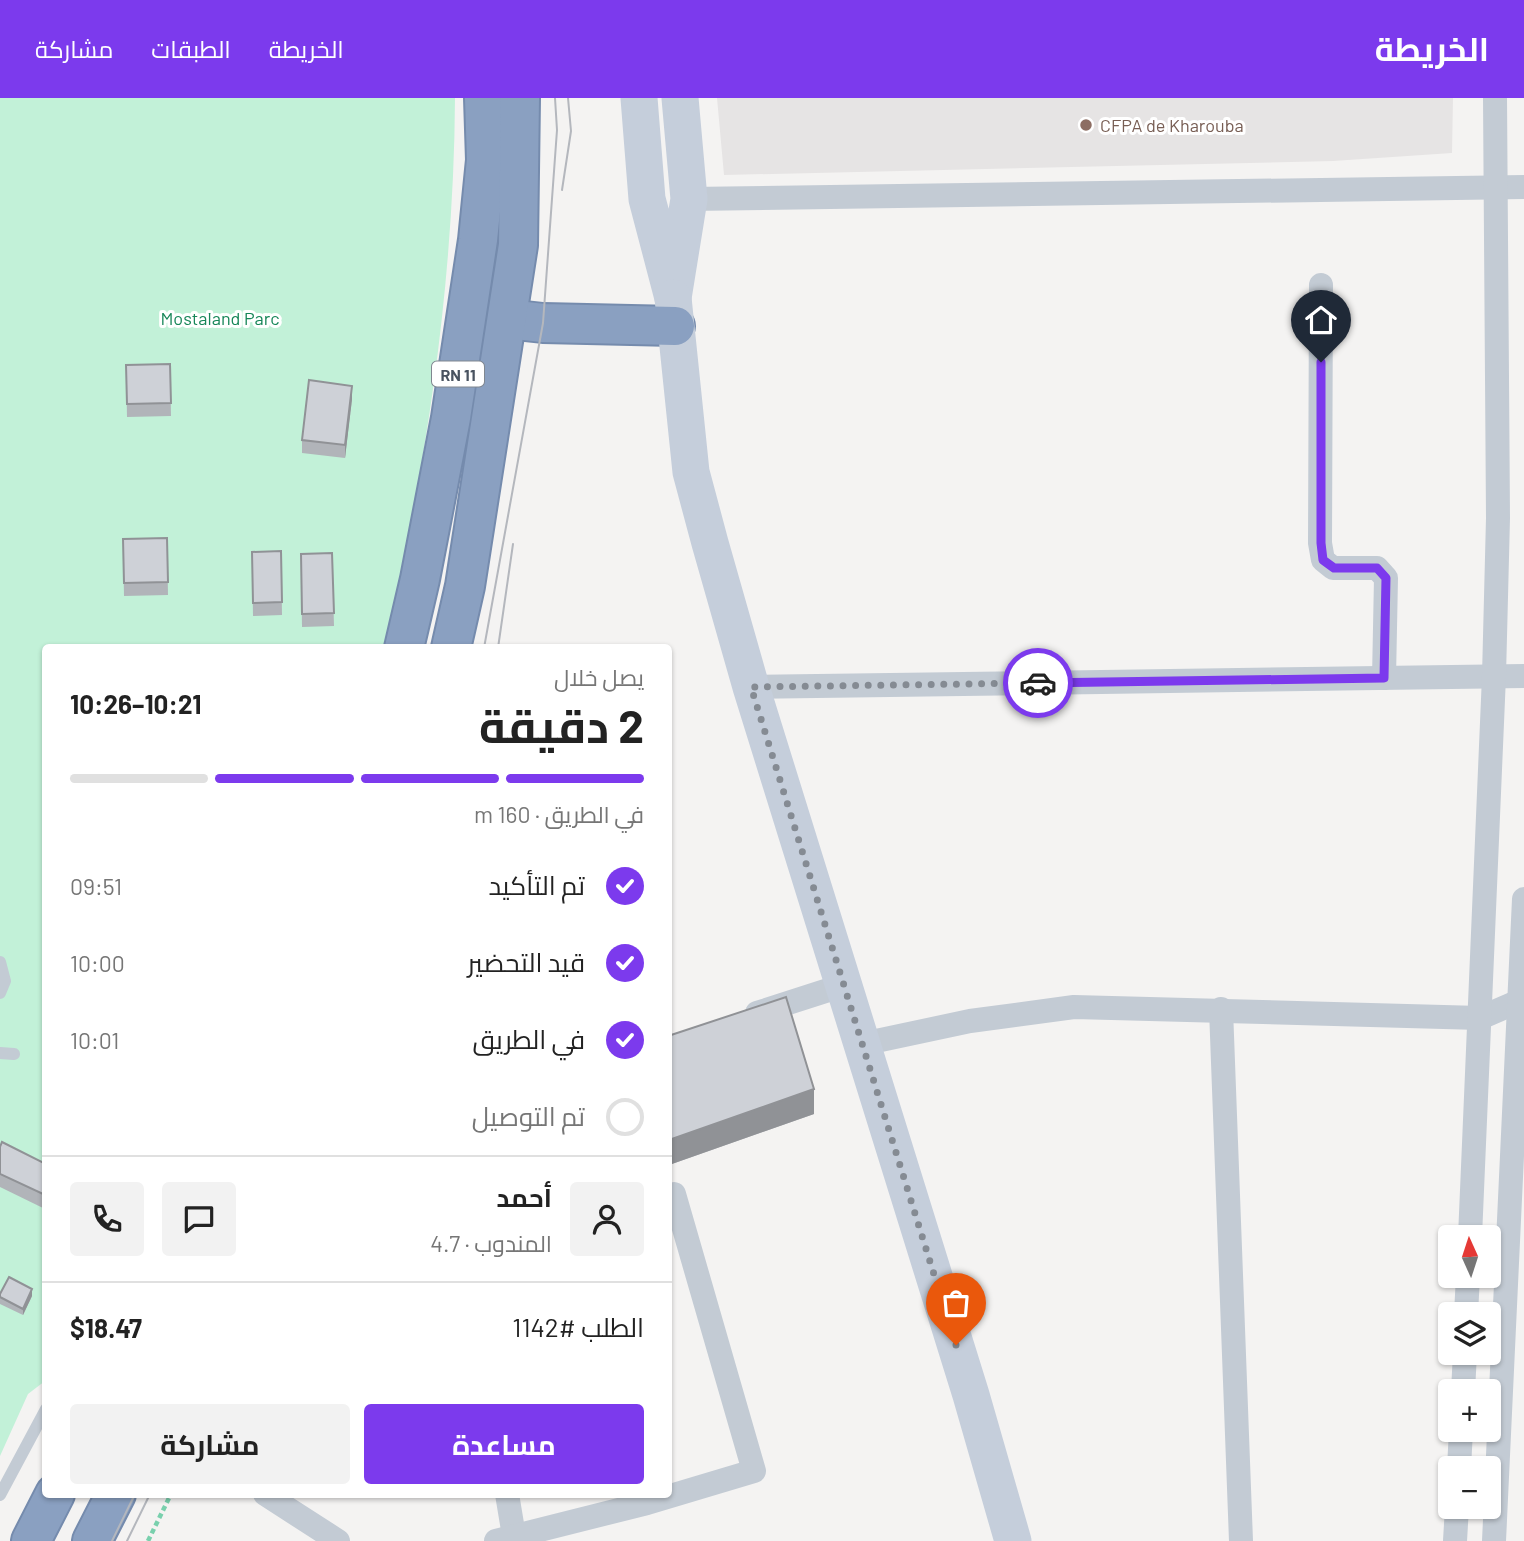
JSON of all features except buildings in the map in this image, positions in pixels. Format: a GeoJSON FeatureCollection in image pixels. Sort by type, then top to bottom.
{"type":"FeatureCollection","features":[{"type":"Feature","properties":{"kind":"highway","name":"RN 11"},"geometry":{"type":"LineString","coordinates":[[405,644],[421,579],[451,418],[478,240],[485,160],[484,98]]}},
{"type":"Feature","properties":{"kind":"highway","name":"RN 11"},"geometry":{"type":"LineString","coordinates":[[452,644],[465,586],[518,245],[520,98]]}},
{"type":"Feature","properties":{"kind":"highway"},"geometry":{"type":"LineString","coordinates":[[507,319],[543,323],[674,312]]}},
{"type":"Feature","properties":{"kind":"highway"},"geometry":{"type":"LineString","coordinates":[[31,1541],[53,1498]]}},
{"type":"Feature","properties":{"kind":"highway"},"geometry":{"type":"LineString","coordinates":[[92,1541],[114,1498]]}},
{"type":"Feature","properties":{"kind":"street"},"geometry":{"type":"LineString","coordinates":[[639,98],[647,198],[674,312],[691,472],[751,687],[971,1395],[1013,1541]]}},
{"type":"Feature","properties":{"kind":"street"},"geometry":{"type":"LineString","coordinates":[[674,312],[689,199],[680,98]]}},
{"type":"Feature","properties":{"kind":"street"},"geometry":{"type":"LineString","coordinates":[[1471,1225],[1494,676],[1498,518],[1495,98]]}},
{"type":"Feature","properties":{"kind":"street"},"geometry":{"type":"LineString","coordinates":[[689,199],[1524,187]]}},
{"type":"Feature","properties":{"kind":"street"},"geometry":{"type":"LineString","coordinates":[[1321,285],[1323,560],[1334,568],[1377,568],[1386,578],[1384,678]]}},
{"type":"Feature","properties":{"kind":"street"},"geometry":{"type":"LineString","coordinates":[[751,687],[1524,676]]}},
{"type":"Feature","properties":{"kind":"street"},"geometry":{"type":"LineString","coordinates":[[1494,1541],[1522,1000],[1524,899]]}},
{"type":"Feature","properties":{"kind":"street"},"geometry":{"type":"LineString","coordinates":[[731,1021],[844,985]]}},
{"type":"Feature","properties":{"kind":"street"},"geometry":{"type":"LineString","coordinates":[[862,1044],[970,1021],[1074,1007],[1480,1018],[1522,1000]]}},
{"type":"Feature","properties":{"kind":"street"},"geometry":{"type":"LineString","coordinates":[[1221,1010],[1241,1541]]}},
{"type":"Feature","properties":{"kind":"street"},"geometry":{"type":"LineString","coordinates":[[672,1195],[674,1194],[754,1471],[672,1496]]}},
{"type":"Feature","properties":{"kind":"street"},"geometry":{"type":"LineString","coordinates":[[271,1498],[338,1541]]}},
{"type":"Feature","properties":{"kind":"street"},"geometry":{"type":"LineString","coordinates":[[507,1498],[505,1538],[664,1498]]}},
{"type":"Feature","properties":{"kind":"street"},"geometry":{"type":"LineString","coordinates":[[1455,1541],[1456,1519]]}},
{"type":"Feature","properties":{"kind":"lane"},"geometry":{"type":"LineString","coordinates":[[0,962],[5,981],[0,993]]}},
{"type":"Feature","properties":{"kind":"lane"},"geometry":{"type":"LineString","coordinates":[[0,1053],[14,1054]]}},
{"type":"Feature","properties":{"kind":"lane"},"geometry":{"type":"LineString","coordinates":[[0,1495],[42,1416]]}},
{"type":"Feature","properties":{"kind":"path"},"geometry":{"type":"LineString","coordinates":[[148,1541],[169,1498]]}},
{"type":"Feature","properties":{"kind":"shaded area","name":"CFPA de Kharouba"},"geometry":{"type":"Polygon","coordinates":[[[717,98],[1453,98],[1452,153],[1333,161],[724,175],[717,98]]]}},
{"type":"Feature","properties":{"kind":"green space","name":"Mostaland Parc"},"geometry":{"type":"Polygon","coordinates":[[[0,98],[455,98],[449,237],[435,374],[413,511],[386,644],[42,644],[42,1383],[28,1394],[0,1456],[0,98]]]}},
{"type":"Feature","properties":{"kind":"tram line"},"geometry":{"type":"LineString","coordinates":[[485,644],[543,323],[557,130],[555,98]]}},
{"type":"Feature","properties":{"kind":"tram line"},"geometry":{"type":"LineString","coordinates":[[562,190],[571,131],[568,98]]}},
{"type":"Feature","properties":{"kind":"tram line"},"geometry":{"type":"LineString","coordinates":[[499,644],[513,544]]}},
{"type":"Feature","properties":{"kind":"tram line"},"geometry":{"type":"LineString","coordinates":[[112,1541],[133,1498]]}},
{"type":"Feature","properties":{"kind":"tram line"},"geometry":{"type":"LineString","coordinates":[[127,1541],[148,1498]]}},
{"type":"Feature","properties":{"kind":"way so far"},"geometry":{"type":"LineString","coordinates":[[956,1345],[751,687],[1038,683]]}},
{"type":"Feature","properties":{"kind":"place","name":"CFPA de Kharouba"},"geometry":{"type":"Point","coordinates":[1086,125]}},
{"type":"Feature","properties":{"kind":"route"},"geometry":{"type":"LineString","coordinates":[[1038,683],[1384,678],[1386,578],[1377,568],[1334,568],[1323,560],[1321,362]]}}]}
